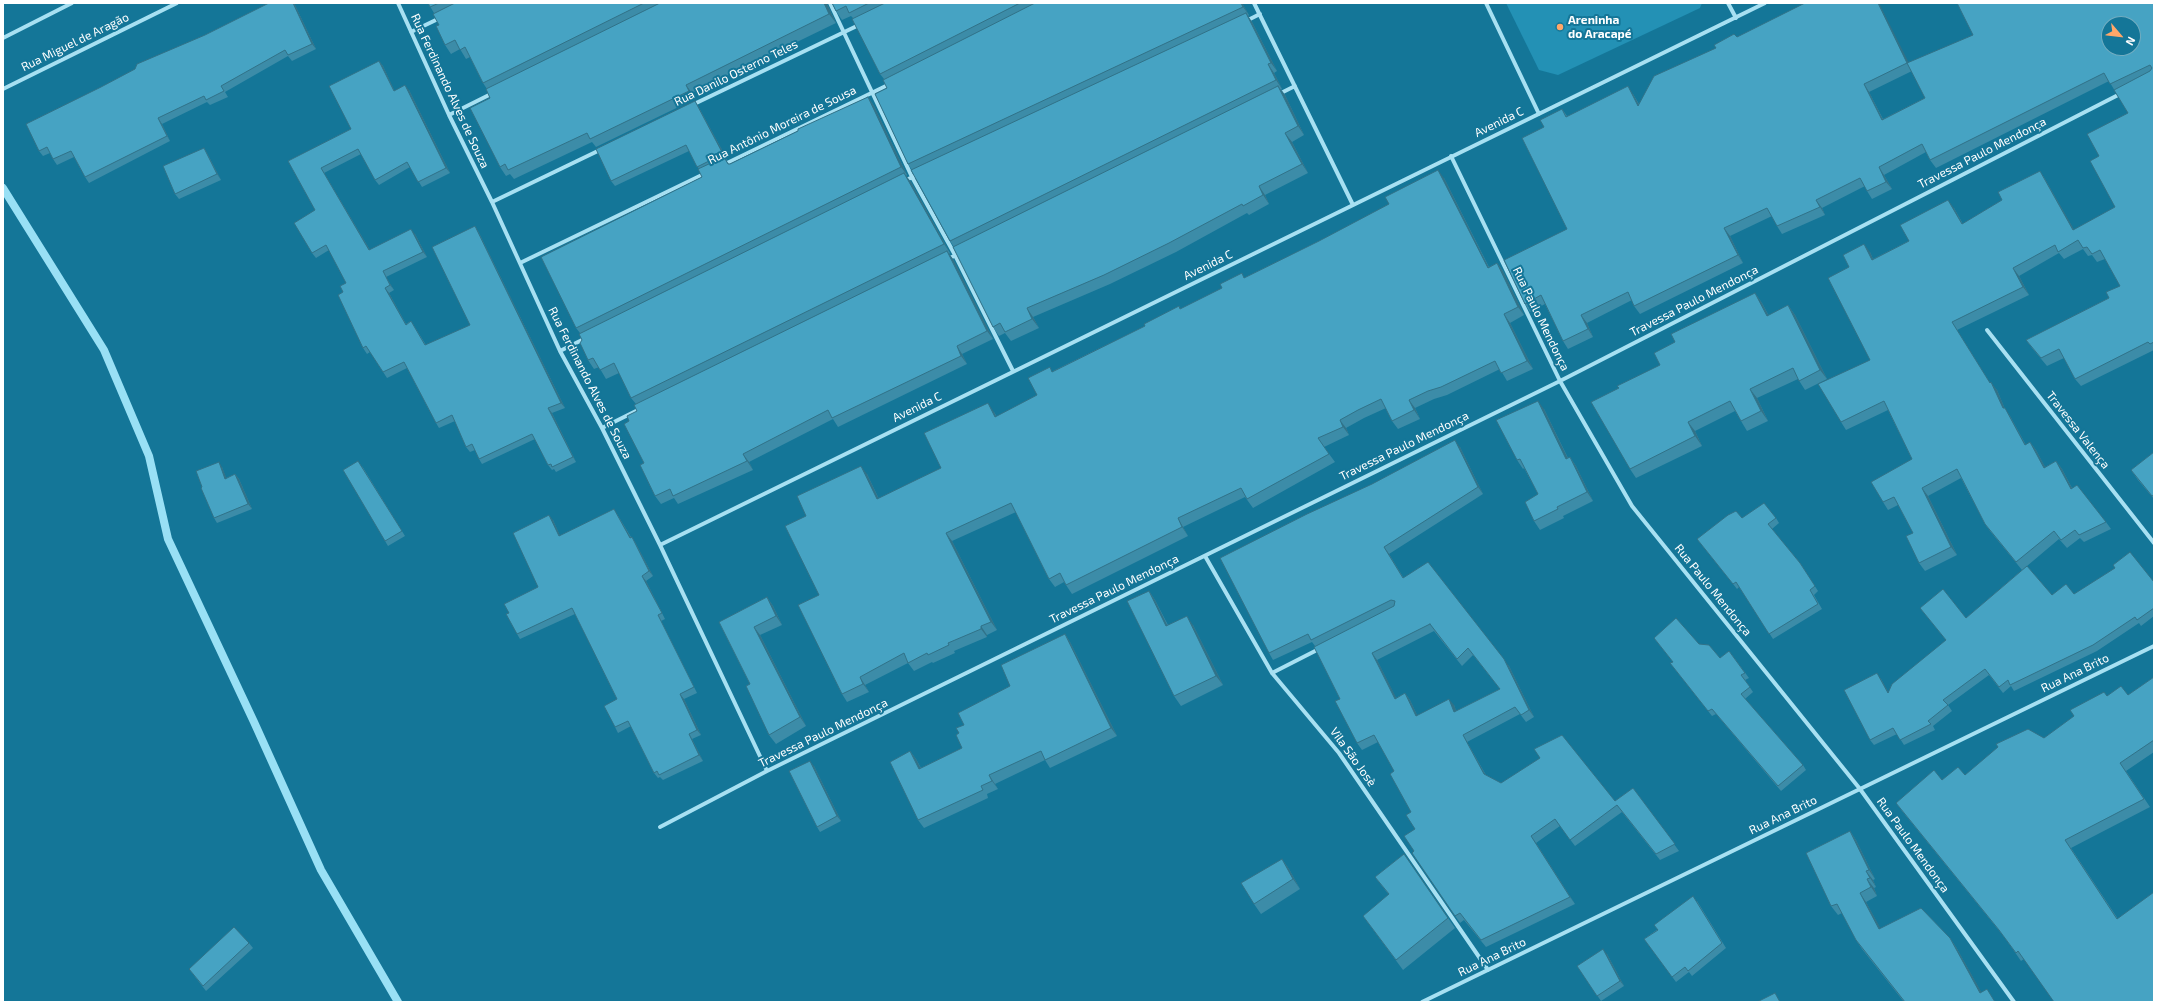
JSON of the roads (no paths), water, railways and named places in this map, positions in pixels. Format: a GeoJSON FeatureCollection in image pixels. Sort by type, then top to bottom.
{"type":"FeatureCollection","features":[{"type":"Feature","properties":{"kind":"street"},"geometry":{"type":"LineString","coordinates":[[3,38],[72,3]]}},
{"type":"Feature","properties":{"kind":"street","name":"Rua Miguel de Aragão"},"geometry":{"type":"LineString","coordinates":[[3,89],[177,3]]}},
{"type":"Feature","properties":{"kind":"street","name":"Rua Ferdinando Alves de Souza"},"geometry":{"type":"LineString","coordinates":[[398,3],[449,115],[520,262],[560,351],[602,428],[660,545],[767,772]]}},
{"type":"Feature","properties":{"kind":"street"},"geometry":{"type":"LineString","coordinates":[[830,3],[874,92],[912,177],[955,255],[1014,370]]}},
{"type":"Feature","properties":{"kind":"street"},"geometry":{"type":"LineString","coordinates":[[1254,3],[1353,205]]}},
{"type":"Feature","properties":{"kind":"street"},"geometry":{"type":"LineString","coordinates":[[1486,3],[1539,114]]}},
{"type":"Feature","properties":{"kind":"street"},"geometry":{"type":"LineString","coordinates":[[1728,3],[1736,18]]}},
{"type":"Feature","properties":{"kind":"street","name":"Avenida C"},"geometry":{"type":"LineString","coordinates":[[660,545],[1014,370],[1765,3]]}},
{"type":"Feature","properties":{"kind":"street"},"geometry":{"type":"LineString","coordinates":[[1239,24],[1260,14]]}},
{"type":"Feature","properties":{"kind":"street"},"geometry":{"type":"LineString","coordinates":[[411,32],[444,16]]}},
{"type":"Feature","properties":{"kind":"street","name":"Rua Danilo Osterno Teles"},"geometry":{"type":"LineString","coordinates":[[686,108],[866,21]]}},
{"type":"Feature","properties":{"kind":"street","name":"Rua Antônio Moreira de Sousa"},"geometry":{"type":"LineString","coordinates":[[718,167],[895,82]]}},
{"type":"Feature","properties":{"kind":"street"},"geometry":{"type":"LineString","coordinates":[[1274,96],[1295,86]]}},
{"type":"Feature","properties":{"kind":"street"},"geometry":{"type":"LineString","coordinates":[[449,115],[499,90]]}},
{"type":"Feature","properties":{"kind":"street","name":"Travessa Paulo Mendonça"},"geometry":{"type":"LineString","coordinates":[[660,827],[767,772],[1560,381],[2126,91]]}},
{"type":"Feature","properties":{"kind":"street"},"geometry":{"type":"LineString","coordinates":[[492,202],[607,146]]}},
{"type":"Feature","properties":{"kind":"street","name":"Rua Paulo Mendonça"},"geometry":{"type":"LineString","coordinates":[[1451,156],[1560,381],[1632,506],[1860,789],[2014,1002]]}},
{"type":"Feature","properties":{"kind":"street","name":"Rua Antônio Moreira de Sousa"},"geometry":{"type":"LineString","coordinates":[[520,262],[711,170]]}},
{"type":"Feature","properties":{"kind":"street"},"geometry":{"type":"LineString","coordinates":[[898,184],[926,171]]}},
{"type":"Feature","properties":{"kind":"street"},"geometry":{"type":"LineString","coordinates":[[941,262],[969,248]]}},
{"type":"Feature","properties":{"kind":"street","name":"Travessa Valença"},"geometry":{"type":"LineString","coordinates":[[1987,330],[2154,543]]}},
{"type":"Feature","properties":{"kind":"street"},"geometry":{"type":"LineString","coordinates":[[560,351],[588,337]]}},
{"type":"Feature","properties":{"kind":"street"},"geometry":{"type":"LineString","coordinates":[[602,428],[644,407]]}},
{"type":"Feature","properties":{"kind":"street","name":"Vila São Josè"},"geometry":{"type":"LineString","coordinates":[[1205,556],[1272,673],[1339,753],[1488,970]]}},
{"type":"Feature","properties":{"kind":"street"},"geometry":{"type":"LineString","coordinates":[[1272,673],[1327,645]]}},
{"type":"Feature","properties":{"kind":"street","name":"Rua Ana Brito"},"geometry":{"type":"LineString","coordinates":[[1422,1002],[2154,646]]}},
{"type":"Feature","properties":{"kind":"waterway"},"geometry":{"type":"LineString","coordinates":[[3,188],[104,350],[149,456],[168,539],[254,722],[321,870],[398,1002]]}},
{"type":"Feature","properties":{"kind":"place","name":"Areninha do Aracapé"},"geometry":{"type":"Point","coordinates":[1560,27]}}]}
